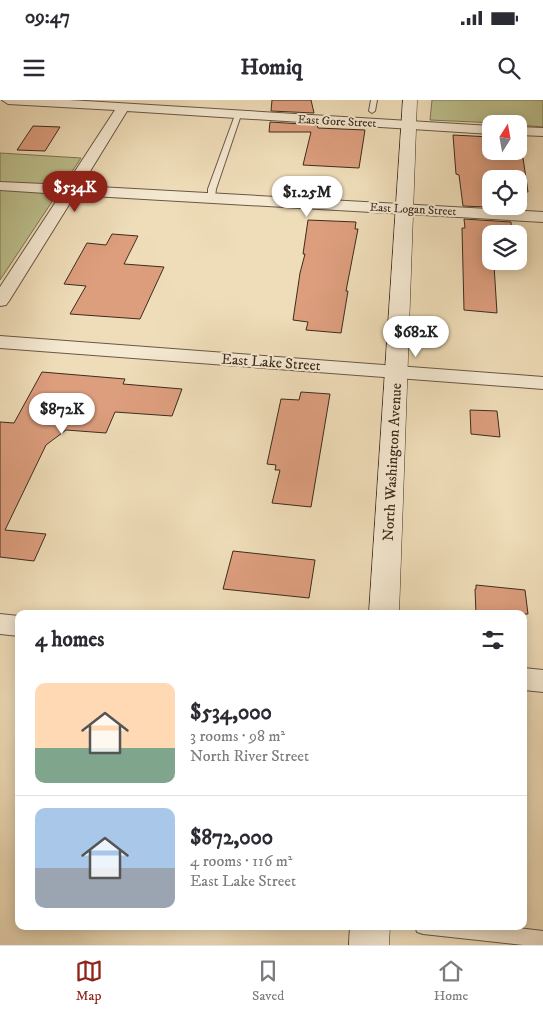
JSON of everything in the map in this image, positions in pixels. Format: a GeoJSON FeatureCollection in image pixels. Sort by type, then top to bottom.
{"type":"FeatureCollection","features":[{"type":"Feature","properties":{"kind":"main road","name":"North Washington Avenue"},"geometry":{"type":"LineString","coordinates":[[384,610],[403,208],[410,100]]}},
{"type":"Feature","properties":{"kind":"main road"},"geometry":{"type":"LineString","coordinates":[[369,945],[370,930]]}},
{"type":"Feature","properties":{"kind":"street","name":"East Gore Street"},"geometry":{"type":"LineString","coordinates":[[8,100],[482,129]]}},
{"type":"Feature","properties":{"kind":"street"},"geometry":{"type":"LineString","coordinates":[[0,301],[123,108]]}},
{"type":"Feature","properties":{"kind":"street"},"geometry":{"type":"LineString","coordinates":[[528,131],[543,132]]}},
{"type":"Feature","properties":{"kind":"street","name":"East Logan Street"},"geometry":{"type":"LineString","coordinates":[[0,186],[543,217]]}},
{"type":"Feature","properties":{"kind":"street","name":"East Lake Street"},"geometry":{"type":"LineString","coordinates":[[0,342],[543,383]]}},
{"type":"Feature","properties":{"kind":"street"},"geometry":{"type":"LineString","coordinates":[[0,624],[15,626]]}},
{"type":"Feature","properties":{"kind":"street"},"geometry":{"type":"LineString","coordinates":[[527,679],[543,681]]}},
{"type":"Feature","properties":{"kind":"lane"},"geometry":{"type":"LineString","coordinates":[[372,111],[374,100]]}},
{"type":"Feature","properties":{"kind":"lane"},"geometry":{"type":"LineString","coordinates":[[211,197],[212,189],[238,115]]}},
{"type":"Feature","properties":{"kind":"lane"},"geometry":{"type":"LineString","coordinates":[[461,930],[543,939]]}},
{"type":"Feature","properties":{"kind":"green space"},"geometry":{"type":"Polygon","coordinates":[[[432,100],[543,100],[543,127],[528,126],[528,115],[482,115],[482,122],[430,120],[432,100]]]}},
{"type":"Feature","properties":{"kind":"green space"},"geometry":{"type":"Polygon","coordinates":[[[0,153],[81,158],[0,280],[0,153]]]}},
{"type":"Feature","properties":{"kind":"building"},"geometry":{"type":"Polygon","coordinates":[[[272,100],[311,100],[314,113],[271,111],[272,100]]]}},
{"type":"Feature","properties":{"kind":"building"},"geometry":{"type":"Polygon","coordinates":[[[270,122],[317,125],[318,128],[365,130],[359,168],[303,165],[311,132],[269,132],[270,122]]]}},
{"type":"Feature","properties":{"kind":"building"},"geometry":{"type":"Polygon","coordinates":[[[33,126],[60,127],[45,151],[17,150],[33,126]]]}},
{"type":"Feature","properties":{"kind":"building"},"geometry":{"type":"Polygon","coordinates":[[[453,135],[482,137],[482,160],[523,160],[525,170],[482,170],[482,207],[463,206],[459,175],[456,174],[453,135]]]}},
{"type":"Feature","properties":{"kind":"building"},"geometry":{"type":"Polygon","coordinates":[[[464,219],[511,222],[511,225],[482,225],[482,270],[494,270],[497,313],[464,310],[462,228],[465,228],[464,219]]]}},
{"type":"Feature","properties":{"kind":"building"},"geometry":{"type":"Polygon","coordinates":[[[308,220],[356,222],[355,229],[358,229],[346,291],[348,291],[341,333],[306,330],[308,322],[293,320],[300,273],[305,254],[303,254],[308,220]]]}},
{"type":"Feature","properties":{"kind":"building"},"geometry":{"type":"Polygon","coordinates":[[[112,234],[138,236],[124,264],[164,267],[140,319],[70,314],[86,286],[64,284],[87,243],[106,245],[112,234]]]}},
{"type":"Feature","properties":{"kind":"building"},"geometry":{"type":"Polygon","coordinates":[[[42,372],[125,379],[123,384],[182,389],[172,416],[115,412],[106,433],[66,430],[46,445],[5,530],[46,534],[34,561],[0,557],[0,422],[14,423],[42,372]]]}},
{"type":"Feature","properties":{"kind":"building"},"geometry":{"type":"Polygon","coordinates":[[[301,392],[330,394],[311,507],[272,503],[280,470],[275,470],[276,465],[267,464],[281,399],[299,400],[301,392]]]}},
{"type":"Feature","properties":{"kind":"building"},"geometry":{"type":"Polygon","coordinates":[[[470,410],[497,411],[500,437],[471,434],[470,410]]]}},
{"type":"Feature","properties":{"kind":"building"},"geometry":{"type":"Polygon","coordinates":[[[233,551],[315,560],[309,598],[223,589],[233,551]]]}},
{"type":"Feature","properties":{"kind":"building"},"geometry":{"type":"Polygon","coordinates":[[[476,585],[525,590],[528,614],[527,610],[476,610],[476,585]]]}}]}
